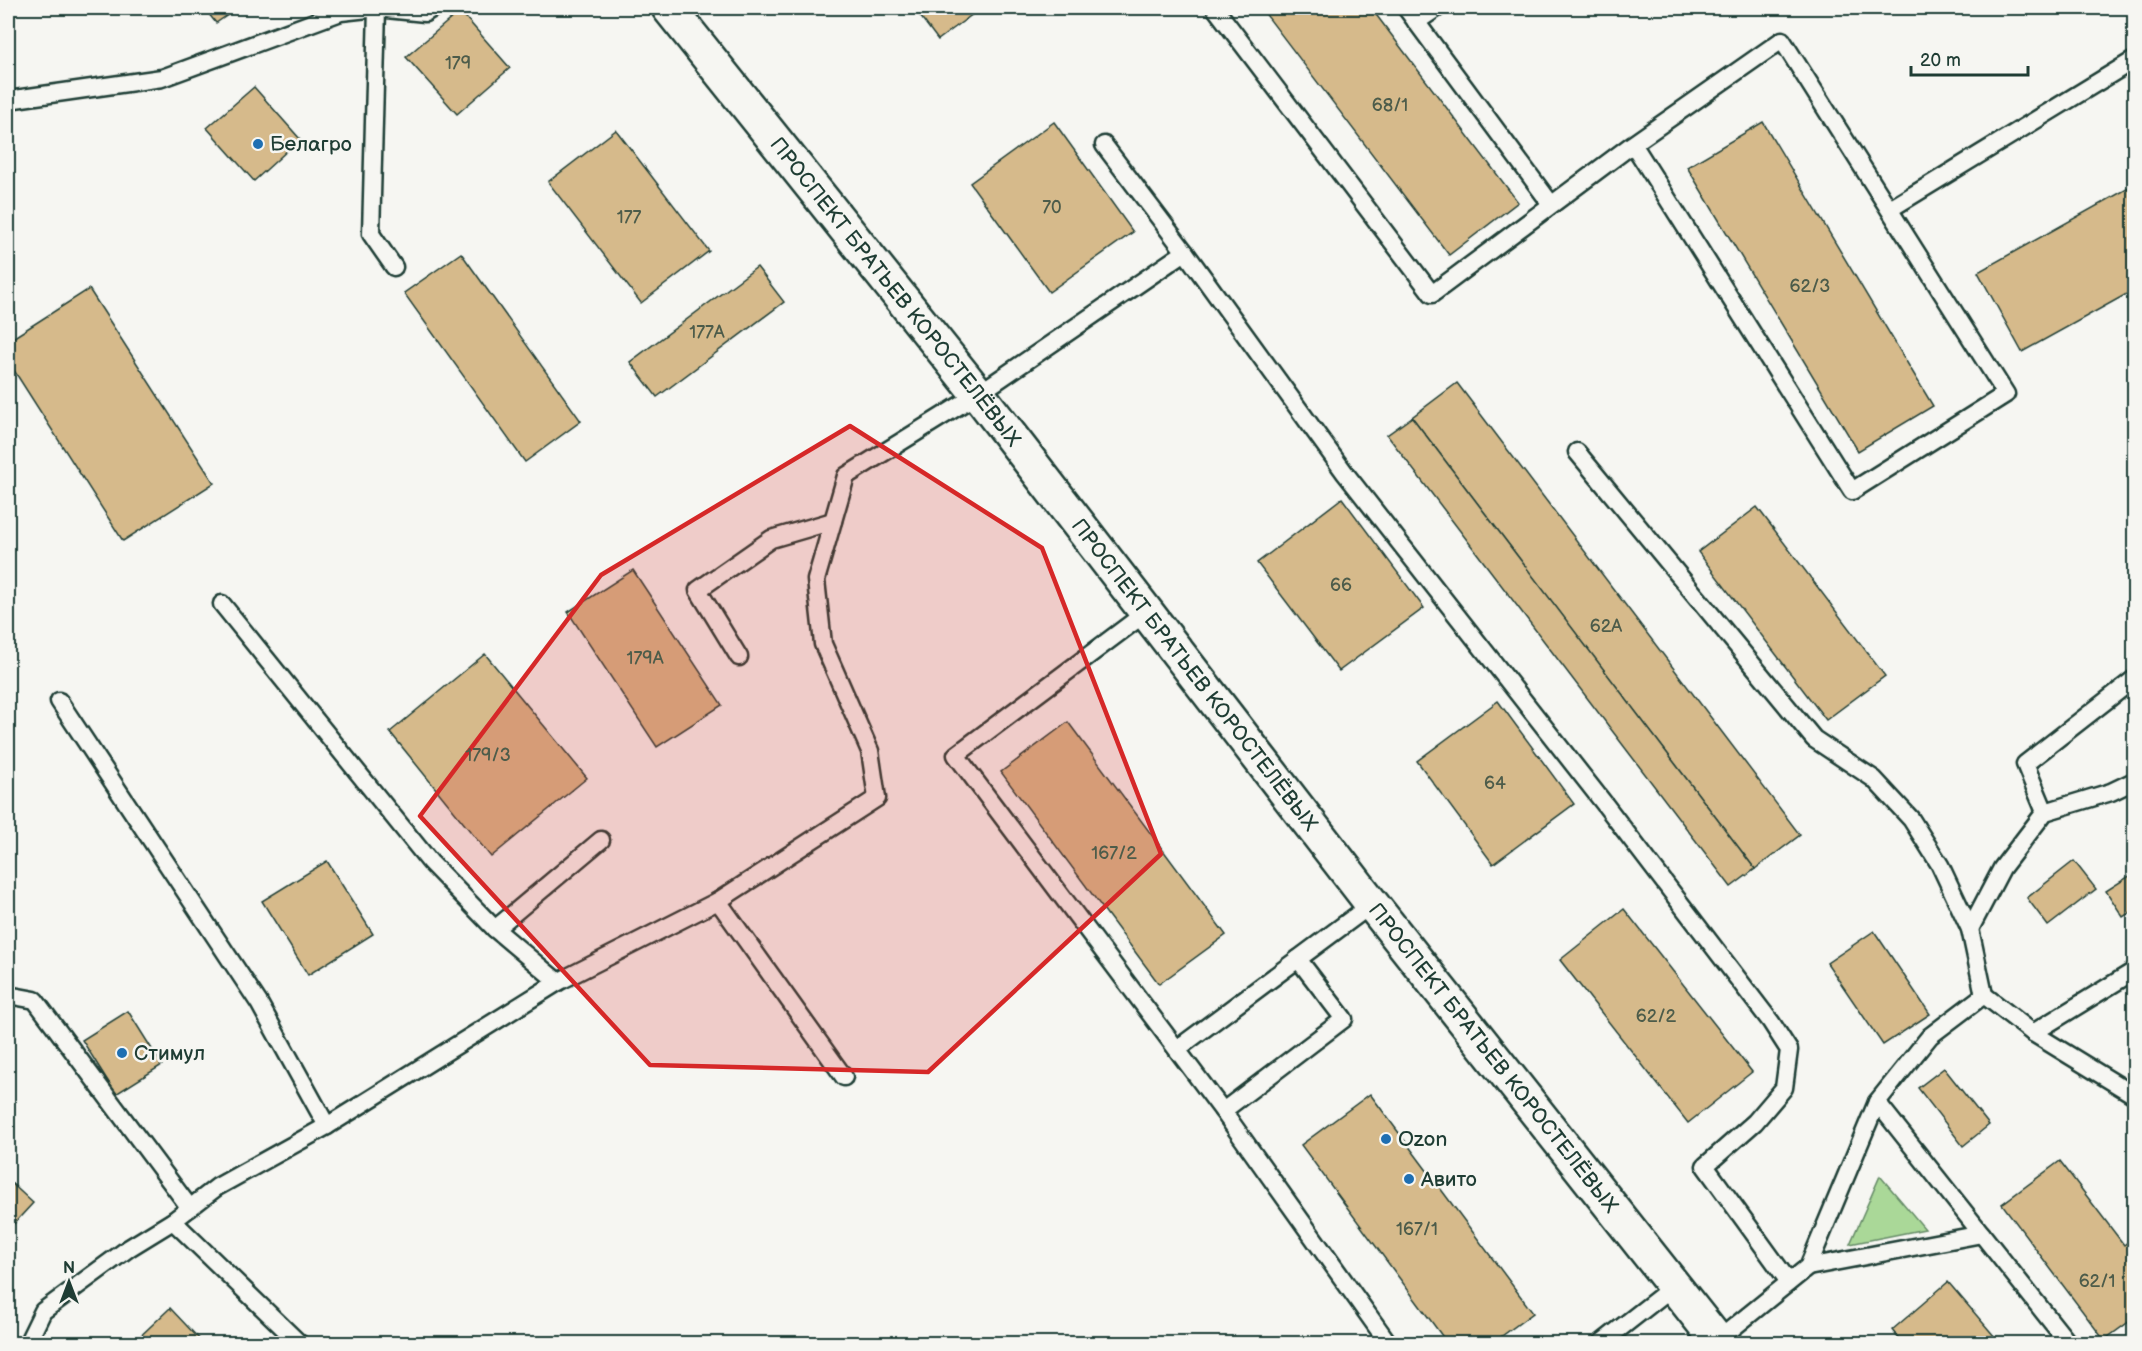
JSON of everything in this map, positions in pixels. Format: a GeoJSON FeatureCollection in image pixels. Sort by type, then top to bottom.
{"type":"FeatureCollection","features":[{"type":"Feature","properties":{"kind":"main road","name":"ПРОСПЕКТ БРАТЬЕВ КОРОСТЕЛЁВЫХ"},"geometry":{"type":"LineString","coordinates":[[669,8],[978,393],[1372,904],[1719,1342]]}},
{"type":"Feature","properties":{"kind":"lane"},"geometry":{"type":"LineString","coordinates":[[377,8],[371,234],[394,267]]}},
{"type":"Feature","properties":{"kind":"lane"},"geometry":{"type":"LineString","coordinates":[[8,100],[162,78],[341,12],[377,8],[425,13],[433,8]]}},
{"type":"Feature","properties":{"kind":"lane"},"geometry":{"type":"LineString","coordinates":[[1215,8],[1432,294],[1633,144],[1782,40],[2006,393],[1852,491],[1633,144]]}},
{"type":"Feature","properties":{"kind":"lane"},"geometry":{"type":"LineString","coordinates":[[1406,8],[1551,204]]}},
{"type":"Feature","properties":{"kind":"lane"},"geometry":{"type":"LineString","coordinates":[[1416,22],[1437,8]]}},
{"type":"Feature","properties":{"kind":"lane"},"geometry":{"type":"LineString","coordinates":[[1890,209],[2134,60]]}},
{"type":"Feature","properties":{"kind":"lane"},"geometry":{"type":"LineString","coordinates":[[1104,145],[1346,473],[1603,802],[1764,1013],[1789,1050],[1784,1088],[1755,1122],[1705,1166],[1790,1282]]}},
{"type":"Feature","properties":{"kind":"lane"},"geometry":{"type":"LineString","coordinates":[[27,1344],[43,1311],[129,1248],[173,1221],[216,1187],[327,1126],[558,982],[718,901],[877,798],[870,751],[823,644],[816,580],[846,476],[978,393],[1185,252]]}},
{"type":"Feature","properties":{"kind":"lane"},"geometry":{"type":"LineString","coordinates":[[1577,452],[1814,739],[1874,779],[1911,819],[1940,865],[1970,929],[1984,995],[2033,1033],[2134,1095]]}},
{"type":"Feature","properties":{"kind":"lane"},"geometry":{"type":"LineString","coordinates":[[739,657],[698,590],[771,539],[833,521]]}},
{"type":"Feature","properties":{"kind":"lane"},"geometry":{"type":"LineString","coordinates":[[222,604],[430,862],[495,929],[558,982]]}},
{"type":"Feature","properties":{"kind":"lane"},"geometry":{"type":"LineString","coordinates":[[1148,612],[956,755],[1223,1110],[1389,1344]]}},
{"type":"Feature","properties":{"kind":"lane"},"geometry":{"type":"LineString","coordinates":[[2045,812],[2025,764],[2134,679]]}},
{"type":"Feature","properties":{"kind":"lane"},"geometry":{"type":"LineString","coordinates":[[59,701],[259,1002],[327,1126]]}},
{"type":"Feature","properties":{"kind":"lane"},"geometry":{"type":"LineString","coordinates":[[1970,929],[2002,868],[2045,812],[2111,792],[2134,781]]}},
{"type":"Feature","properties":{"kind":"lane"},"geometry":{"type":"LineString","coordinates":[[495,929],[601,840]]}},
{"type":"Feature","properties":{"kind":"lane"},"geometry":{"type":"LineString","coordinates":[[718,901],[844,1077]]}},
{"type":"Feature","properties":{"kind":"lane"},"geometry":{"type":"LineString","coordinates":[[1177,1049],[1372,904]]}},
{"type":"Feature","properties":{"kind":"lane"},"geometry":{"type":"LineString","coordinates":[[1223,1110],[1344,1019],[1298,959]]}},
{"type":"Feature","properties":{"kind":"lane"},"geometry":{"type":"LineString","coordinates":[[2033,1033],[2134,971]]}},
{"type":"Feature","properties":{"kind":"lane"},"geometry":{"type":"LineString","coordinates":[[8,995],[35,1000],[190,1208]]}},
{"type":"Feature","properties":{"kind":"lane"},"geometry":{"type":"LineString","coordinates":[[1719,1342],[1808,1267],[1877,1102],[1930,1036],[1984,995]]}},
{"type":"Feature","properties":{"kind":"lane"},"geometry":{"type":"LineString","coordinates":[[1877,1102],[2069,1344]]}},
{"type":"Feature","properties":{"kind":"lane"},"geometry":{"type":"LineString","coordinates":[[173,1221],[300,1344]]}},
{"type":"Feature","properties":{"kind":"lane"},"geometry":{"type":"LineString","coordinates":[[1808,1267],[1982,1234]]}},
{"type":"Feature","properties":{"kind":"lane"},"geometry":{"type":"LineString","coordinates":[[1599,1344],[1674,1286]]}},
{"type":"Feature","properties":{"kind":"highlighted area"},"geometry":{"type":"Polygon","coordinates":[[[850,426],[1042,548],[1161,854],[928,1072],[650,1065],[420,816],[601,575],[850,426]]]}},
{"type":"Feature","properties":{"kind":"green space"},"geometry":{"type":"Polygon","coordinates":[[[1880,1176],[1925,1229],[1850,1244],[1880,1176]]]}},
{"type":"Feature","properties":{"kind":"building"},"geometry":{"type":"Polygon","coordinates":[[[204,8],[238,8],[216,23],[204,8]]]}},
{"type":"Feature","properties":{"kind":"building"},"geometry":{"type":"Polygon","coordinates":[[[914,8],[981,8],[938,40],[914,8]]]}},
{"type":"Feature","properties":{"kind":"building"},"geometry":{"type":"Polygon","coordinates":[[[1261,8],[1371,8],[1518,202],[1449,255],[1261,8]]]}},
{"type":"Feature","properties":{"kind":"building"},"geometry":{"type":"Polygon","coordinates":[[[460,11],[510,68],[457,114],[406,57],[460,11]]]}},
{"type":"Feature","properties":{"kind":"building"},"geometry":{"type":"Polygon","coordinates":[[[254,87],[300,139],[254,181],[207,128],[254,87]]]}},
{"type":"Feature","properties":{"kind":"building"},"geometry":{"type":"Polygon","coordinates":[[[1054,122],[1133,232],[1049,292],[970,183],[1054,122]]]}},
{"type":"Feature","properties":{"kind":"building"},"geometry":{"type":"Polygon","coordinates":[[[1763,122],[1933,406],[1858,451],[1687,167],[1763,122]]]}},
{"type":"Feature","properties":{"kind":"building"},"geometry":{"type":"Polygon","coordinates":[[[616,130],[709,251],[641,303],[548,182],[616,130]]]}},
{"type":"Feature","properties":{"kind":"building"},"geometry":{"type":"Polygon","coordinates":[[[2134,185],[2134,290],[2022,352],[1978,272],[2134,185]]]}},
{"type":"Feature","properties":{"kind":"building"},"geometry":{"type":"Polygon","coordinates":[[[461,253],[581,421],[525,462],[404,293],[461,253]]]}},
{"type":"Feature","properties":{"kind":"building"},"geometry":{"type":"Polygon","coordinates":[[[757,267],[784,302],[657,397],[630,362],[757,267]]]}},
{"type":"Feature","properties":{"kind":"building"},"geometry":{"type":"Polygon","coordinates":[[[89,289],[214,483],[123,541],[8,361],[8,341],[89,289]]]}},
{"type":"Feature","properties":{"kind":"building"},"geometry":{"type":"Polygon","coordinates":[[[1457,383],[1800,835],[1755,869],[1412,417],[1457,383]]]}},
{"type":"Feature","properties":{"kind":"building"},"geometry":{"type":"Polygon","coordinates":[[[1412,417],[1755,869],[1731,887],[1387,435],[1412,417]]]}},
{"type":"Feature","properties":{"kind":"building"},"geometry":{"type":"Polygon","coordinates":[[[1342,498],[1424,608],[1339,671],[1257,563],[1342,498]]]}},
{"type":"Feature","properties":{"kind":"building"},"geometry":{"type":"Polygon","coordinates":[[[1757,507],[1885,676],[1826,720],[1698,552],[1757,507]]]}},
{"type":"Feature","properties":{"kind":"building"},"geometry":{"type":"Polygon","coordinates":[[[633,570],[722,705],[657,747],[568,612],[633,570]]]}},
{"type":"Feature","properties":{"kind":"building"},"geometry":{"type":"Polygon","coordinates":[[[485,654],[587,778],[491,857],[390,732],[485,654]]]}},
{"type":"Feature","properties":{"kind":"building"},"geometry":{"type":"Polygon","coordinates":[[[1498,701],[1574,804],[1493,864],[1417,761],[1498,701]]]}},
{"type":"Feature","properties":{"kind":"building"},"geometry":{"type":"Polygon","coordinates":[[[1068,722],[1226,935],[1159,984],[1001,772],[1068,722]]]}},
{"type":"Feature","properties":{"kind":"building"},"geometry":{"type":"Polygon","coordinates":[[[327,861],[373,934],[308,975],[262,901],[327,861]]]}},
{"type":"Feature","properties":{"kind":"building"},"geometry":{"type":"Polygon","coordinates":[[[2074,861],[2096,889],[2048,926],[2027,898],[2074,861]]]}},
{"type":"Feature","properties":{"kind":"building"},"geometry":{"type":"Polygon","coordinates":[[[2134,873],[2134,910],[2123,917],[2106,891],[2134,873]]]}},
{"type":"Feature","properties":{"kind":"building"},"geometry":{"type":"Polygon","coordinates":[[[1624,909],[1752,1072],[1688,1123],[1560,960],[1624,909]]]}},
{"type":"Feature","properties":{"kind":"building"},"geometry":{"type":"Polygon","coordinates":[[[1874,931],[1930,1014],[1883,1045],[1827,963],[1874,931]]]}},
{"type":"Feature","properties":{"kind":"building","name":"Стимул"},"geometry":{"type":"Polygon","coordinates":[[[128,1011],[162,1065],[116,1094],[82,1040],[128,1011]]]}},
{"type":"Feature","properties":{"kind":"building"},"geometry":{"type":"Polygon","coordinates":[[[1944,1068],[1989,1125],[1963,1146],[1918,1088],[1944,1068]]]}},
{"type":"Feature","properties":{"kind":"building"},"geometry":{"type":"Polygon","coordinates":[[[1370,1094],[1533,1313],[1491,1344],[1448,1344],[1301,1145],[1370,1094]]]}},
{"type":"Feature","properties":{"kind":"building"},"geometry":{"type":"Polygon","coordinates":[[[2060,1161],[2124,1245],[2134,1237],[2134,1318],[2104,1340],[2002,1204],[2060,1161]]]}},
{"type":"Feature","properties":{"kind":"building"},"geometry":{"type":"Polygon","coordinates":[[[8,1180],[33,1203],[8,1230],[8,1180]]]}},
{"type":"Feature","properties":{"kind":"building"},"geometry":{"type":"Polygon","coordinates":[[[1948,1282],[2001,1344],[1903,1344],[1892,1330],[1948,1282]]]}},
{"type":"Feature","properties":{"kind":"building"},"geometry":{"type":"Polygon","coordinates":[[[170,1308],[204,1344],[132,1344],[170,1308]]]}},
{"type":"Feature","properties":{"kind":"place","name":"Белагро"},"geometry":{"type":"Point","coordinates":[258,144]}},
{"type":"Feature","properties":{"kind":"place","name":"Стимул"},"geometry":{"type":"Point","coordinates":[122,1053]}},
{"type":"Feature","properties":{"kind":"place","name":"Ozon"},"geometry":{"type":"Point","coordinates":[1386,1139]}},
{"type":"Feature","properties":{"kind":"place","name":"Авито"},"geometry":{"type":"Point","coordinates":[1409,1179]}}]}
